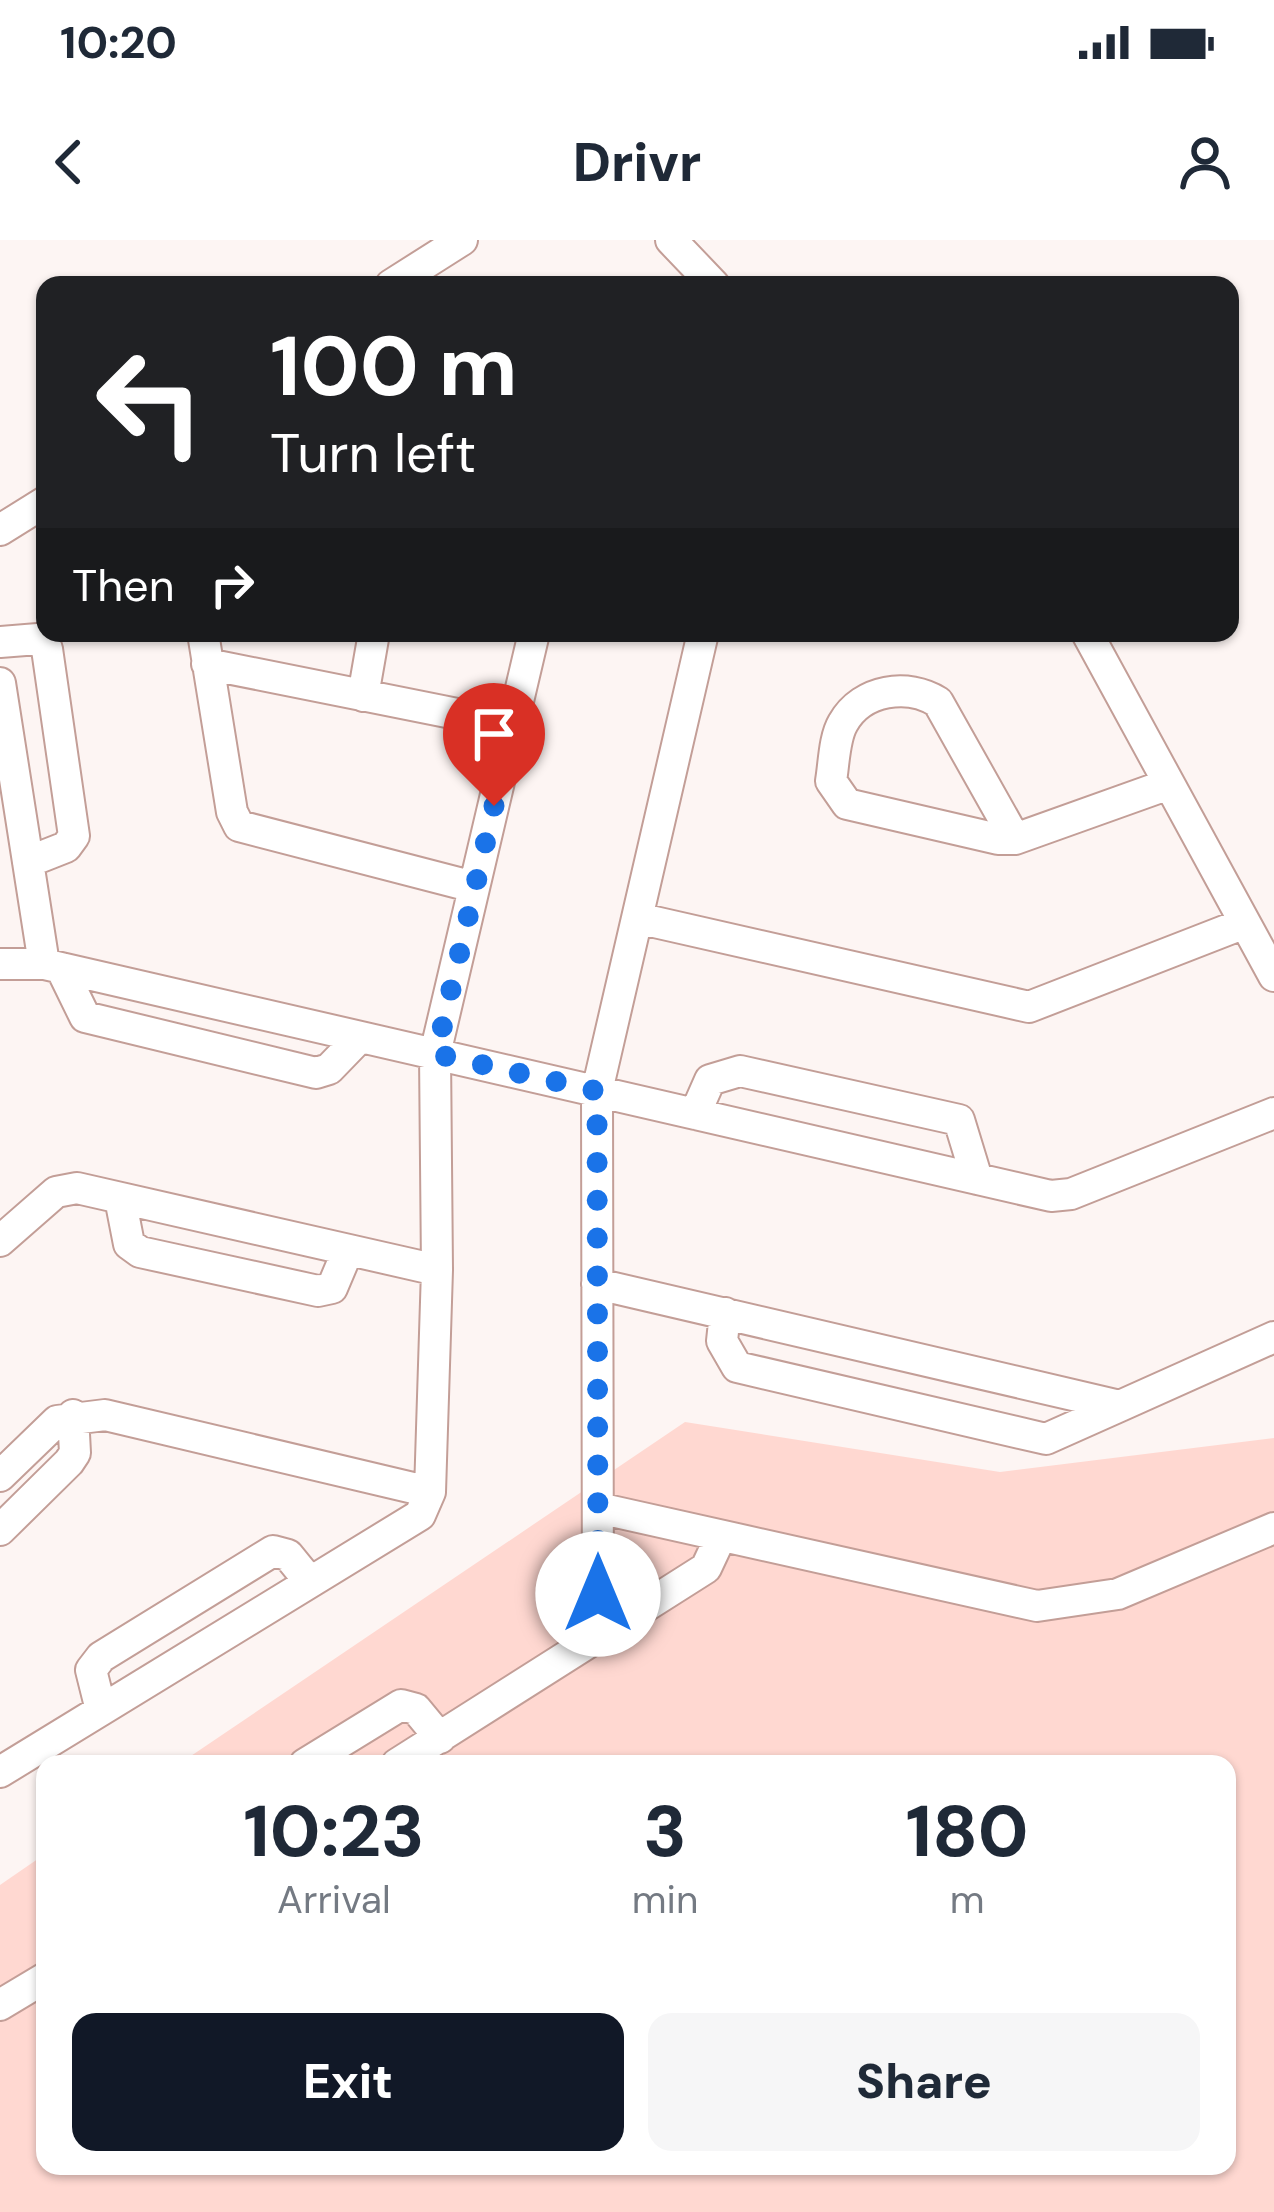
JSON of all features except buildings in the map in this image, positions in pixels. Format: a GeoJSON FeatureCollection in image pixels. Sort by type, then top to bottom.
{"type":"FeatureCollection","features":[{"type":"Feature","properties":{"kind":"street"},"geometry":{"type":"LineString","coordinates":[[405,276],[462,240]]}},
{"type":"Feature","properties":{"kind":"street"},"geometry":{"type":"LineString","coordinates":[[671,240],[706,276]]}},
{"type":"Feature","properties":{"kind":"street"},"geometry":{"type":"LineString","coordinates":[[0,530],[36,508]]}},
{"type":"Feature","properties":{"kind":"street"},"geometry":{"type":"LineString","coordinates":[[0,642],[36,639]]}},
{"type":"Feature","properties":{"kind":"street"},"geometry":{"type":"LineString","coordinates":[[28,862],[66,847],[74,836],[47,649],[41,642]]}},
{"type":"Feature","properties":{"kind":"street"},"geometry":{"type":"LineString","coordinates":[[203,642],[232,812],[239,826],[474,887]]}},
{"type":"Feature","properties":{"kind":"street"},"geometry":{"type":"LineString","coordinates":[[363,696],[372,642]]}},
{"type":"Feature","properties":{"kind":"street"},"geometry":{"type":"LineString","coordinates":[[3,1760],[101,1710],[420,1515],[430,1492],[437,1270],[436,1054],[532,642]]}},
{"type":"Feature","properties":{"kind":"street"},"geometry":{"type":"LineString","coordinates":[[598,1637],[597,1091],[701,642]]}},
{"type":"Feature","properties":{"kind":"street"},"geometry":{"type":"LineString","coordinates":[[1092,642],[1274,976]]}},
{"type":"Feature","properties":{"kind":"street"},"geometry":{"type":"LineString","coordinates":[[207,664],[512,725]]}},
{"type":"Feature","properties":{"kind":"street"},"geometry":{"type":"LineString","coordinates":[[0,682],[28,862],[52,966],[85,1017],[316,1073],[328,1070],[360,1036]]}},
{"type":"Feature","properties":{"kind":"street"},"geometry":{"type":"LineString","coordinates":[[1016,839],[938,701],[920,690],[898,689],[874,697],[841,725],[831,781],[847,804],[1016,839],[1169,784]]}},
{"type":"Feature","properties":{"kind":"street"},"geometry":{"type":"LineString","coordinates":[[637,918],[1029,1007],[1245,923]]}},
{"type":"Feature","properties":{"kind":"street"},"geometry":{"type":"LineString","coordinates":[[0,964],[52,966],[1051,1196],[1071,1194],[1274,1113]]}},
{"type":"Feature","properties":{"kind":"street"},"geometry":{"type":"LineString","coordinates":[[695,1114],[710,1080],[740,1071],[959,1120],[977,1179]]}},
{"type":"Feature","properties":{"kind":"street"},"geometry":{"type":"LineString","coordinates":[[0,1241],[56,1192],[77,1188],[437,1270]]}},
{"type":"Feature","properties":{"kind":"street"},"geometry":{"type":"LineString","coordinates":[[120,1198],[129,1244],[140,1252],[318,1291],[332,1288],[349,1250]]}},
{"type":"Feature","properties":{"kind":"street"},"geometry":{"type":"LineString","coordinates":[[597,1284],[1120,1406]]}},
{"type":"Feature","properties":{"kind":"street"},"geometry":{"type":"LineString","coordinates":[[725,1313],[722,1341],[737,1367],[1046,1438],[1274,1337]]}},
{"type":"Feature","properties":{"kind":"street"},"geometry":{"type":"LineString","coordinates":[[0,1477],[57,1421],[73,1415],[105,1415],[430,1492]]}},
{"type":"Feature","properties":{"kind":"street"},"geometry":{"type":"LineString","coordinates":[[0,1529],[75,1453],[73,1415]]}},
{"type":"Feature","properties":{"kind":"street"},"geometry":{"type":"LineString","coordinates":[[598,1508],[1037,1606],[1118,1594],[1274,1528]]}},
{"type":"Feature","properties":{"kind":"street"},"geometry":{"type":"LineString","coordinates":[[412,1755],[706,1568],[721,1536]]}},
{"type":"Feature","properties":{"kind":"street"},"geometry":{"type":"LineString","coordinates":[[101,1710],[91,1670],[100,1657],[273,1551],[288,1555],[310,1582]]}},
{"type":"Feature","properties":{"kind":"street"},"geometry":{"type":"LineString","coordinates":[[320,1755],[400,1706],[416,1709],[440,1738]]}},
{"type":"Feature","properties":{"kind":"street"},"geometry":{"type":"LineString","coordinates":[[0,2005],[36,1983]]}},
{"type":"Feature","properties":{"kind":"shaded area"},"geometry":{"type":"Polygon","coordinates":[[[685,1422],[1000,1472],[1274,1438],[1274,2212],[0,2212],[0,1885],[36,1860],[36,2175],[1236,2175],[1236,1755],[192,1755],[685,1422]]]}},
{"type":"Feature","properties":{"kind":"route"},"geometry":{"type":"LineString","coordinates":[[494,806],[436,1054],[597,1091],[598,1594]]}}]}
